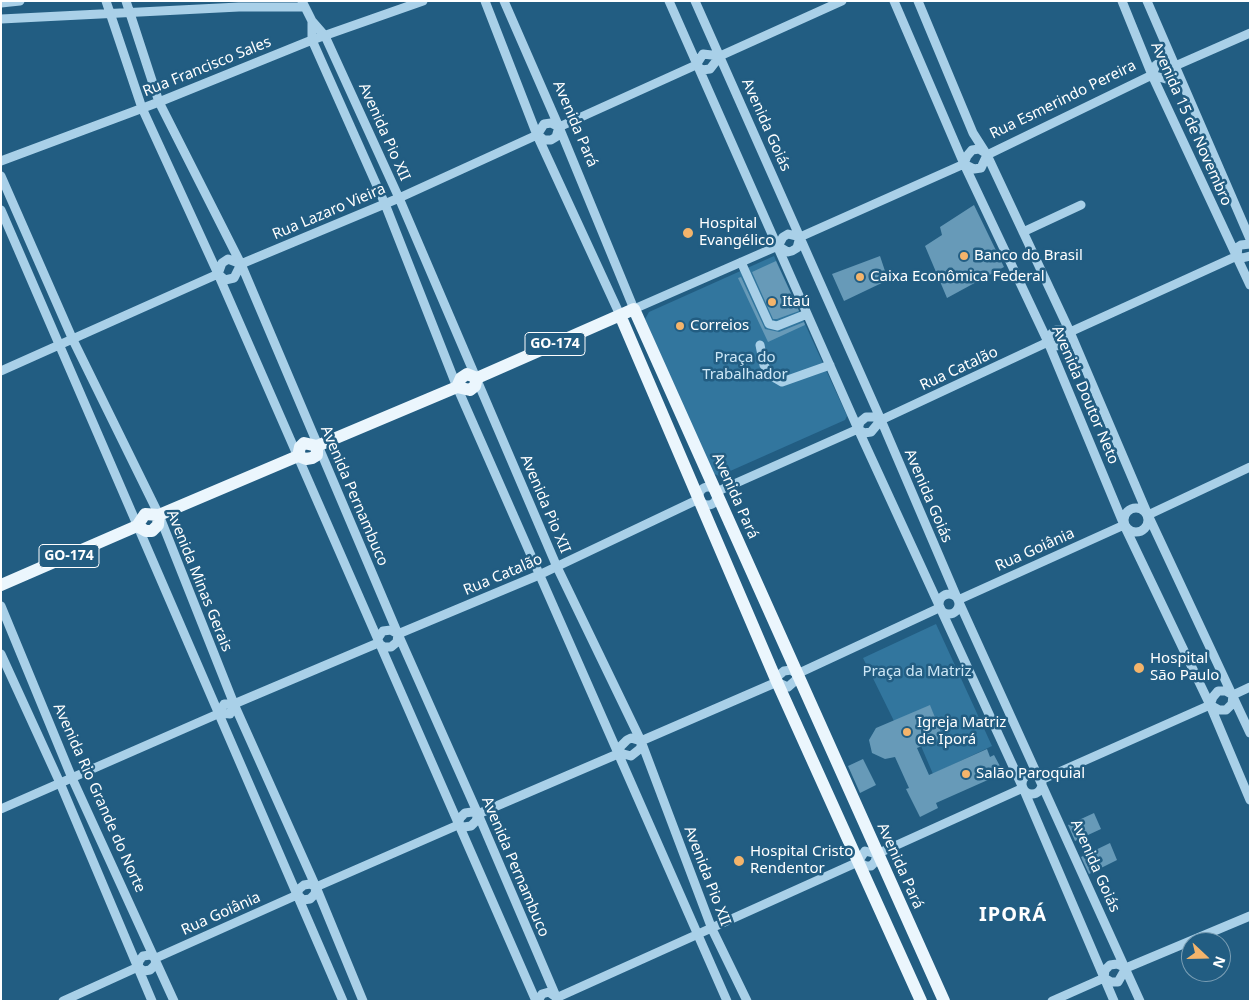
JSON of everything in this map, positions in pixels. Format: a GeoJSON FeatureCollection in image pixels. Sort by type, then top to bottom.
{"type":"FeatureCollection","features":[{"type":"Feature","properties":{"kind":"main road","name":"Rua Esmerindo Pereira"},"geometry":{"type":"LineString","coordinates":[[1,585],[137,526],[146,531],[152,530],[158,525],[159,515],[298,456],[300,447],[304,443],[318,446],[457,387],[470,390],[475,386],[477,378],[634,309]]}},
{"type":"Feature","properties":{"kind":"main road","name":"Avenida Pará"},"geometry":{"type":"LineString","coordinates":[[634,309],[944,1001]]}},
{"type":"Feature","properties":{"kind":"main road"},"geometry":{"type":"LineString","coordinates":[[620,315],[777,682],[921,1001]]}},
{"type":"Feature","properties":{"kind":"street"},"geometry":{"type":"LineString","coordinates":[[1,3],[20,1]]}},
{"type":"Feature","properties":{"kind":"street"},"geometry":{"type":"LineString","coordinates":[[106,1],[142,108],[218,274],[378,643],[537,1001]]}},
{"type":"Feature","properties":{"kind":"street","name":"Avenida Pernambuco"},"geometry":{"type":"LineString","coordinates":[[126,1],[159,102],[241,264],[398,634],[478,814],[557,1000]]}},
{"type":"Feature","properties":{"kind":"street","name":"Rua Francisco Sales"},"geometry":{"type":"LineString","coordinates":[[1,161],[159,102],[312,40],[423,1]]}},
{"type":"Feature","properties":{"kind":"street"},"geometry":{"type":"LineString","coordinates":[[485,1],[537,135],[620,315]]}},
{"type":"Feature","properties":{"kind":"street","name":"Avenida Pará"},"geometry":{"type":"LineString","coordinates":[[504,1],[559,126],[634,309]]}},
{"type":"Feature","properties":{"kind":"street"},"geometry":{"type":"LineString","coordinates":[[669,1],[696,66],[778,246],[858,429],[1023,788],[1114,1001]]}},
{"type":"Feature","properties":{"kind":"street","name":"Avenida Goiás"},"geometry":{"type":"LineString","coordinates":[[695,1],[881,420],[958,600],[1140,1001]]}},
{"type":"Feature","properties":{"kind":"street","name":"Rua Lazaro Vieira"},"geometry":{"type":"LineString","coordinates":[[696,66],[702,70],[710,69],[720,56],[842,1]]}},
{"type":"Feature","properties":{"kind":"street","name":"Avenida Doutor Neto"},"geometry":{"type":"LineString","coordinates":[[894,1],[964,164],[1048,342],[1124,525],[1210,705],[1250,800]]}},
{"type":"Feature","properties":{"kind":"street","name":"Avenida Doutor Neto"},"geometry":{"type":"LineString","coordinates":[[918,1],[973,133],[987,154],[1070,332],[1148,515],[1250,733]]}},
{"type":"Feature","properties":{"kind":"street","name":"Avenida 15 de Novembro"},"geometry":{"type":"LineString","coordinates":[[1122,1],[1152,75],[1250,285]]}},
{"type":"Feature","properties":{"kind":"street","name":"Avenida 15 de Novembro"},"geometry":{"type":"LineString","coordinates":[[1147,1],[1250,239]]}},
{"type":"Feature","properties":{"kind":"street"},"geometry":{"type":"LineString","coordinates":[[1,19],[130,13],[238,4],[303,4]]}},
{"type":"Feature","properties":{"kind":"street","name":"Avenida Pio XII"},"geometry":{"type":"LineString","coordinates":[[303,4],[312,21],[325,36],[399,198],[557,567],[641,741],[712,929],[747,1001]]}},
{"type":"Feature","properties":{"kind":"street","name":"Avenida Pio XII"},"geometry":{"type":"LineString","coordinates":[[312,21],[312,40],[384,204],[457,387],[539,575],[620,752],[697,934],[728,1001]]}},
{"type":"Feature","properties":{"kind":"street","name":"Rua Esmerindo Pereira"},"geometry":{"type":"LineString","coordinates":[[964,164],[974,169],[981,168],[987,154],[1152,75],[1166,79],[1174,72],[1176,66],[1250,33]]}},
{"type":"Feature","properties":{"kind":"street","name":"Rua Lazaro Vieira"},"geometry":{"type":"LineString","coordinates":[[1,371],[61,346],[218,274],[222,263],[228,260],[241,264],[399,198],[537,135],[544,124],[550,123],[559,126],[696,66],[703,54],[720,56]]}},
{"type":"Feature","properties":{"kind":"street","name":"Rua Esmerindo Pereira"},"geometry":{"type":"LineString","coordinates":[[1152,75],[1156,65],[1160,62],[1165,61],[1176,66]]}},
{"type":"Feature","properties":{"kind":"street","name":"Rua Lazaro Vieira"},"geometry":{"type":"LineString","coordinates":[[537,135],[544,140],[552,140],[556,137],[559,126]]}},
{"type":"Feature","properties":{"kind":"street","name":"Rua Esmerindo Pereira"},"geometry":{"type":"LineString","coordinates":[[964,164],[966,156],[972,150],[979,150],[987,154]]}},
{"type":"Feature","properties":{"kind":"street","name":"Rua Esmerindo Pereira"},"geometry":{"type":"LineString","coordinates":[[634,309],[778,246],[783,237],[788,234],[800,237],[964,164]]}},
{"type":"Feature","properties":{"kind":"street","name":"Avenida Minas Gerais"},"geometry":{"type":"LineString","coordinates":[[1,176],[73,340],[159,515],[234,704],[316,887],[363,1001]]}},
{"type":"Feature","properties":{"kind":"street"},"geometry":{"type":"LineString","coordinates":[[1023,232],[1081,205]]}},
{"type":"Feature","properties":{"kind":"street"},"geometry":{"type":"LineString","coordinates":[[1,210],[343,1001]]}},
{"type":"Feature","properties":{"kind":"street","name":"Rua Esmerindo Pereira"},"geometry":{"type":"LineString","coordinates":[[778,246],[788,252],[792,251],[797,248],[800,237]]}},
{"type":"Feature","properties":{"kind":"street","name":"Rua Catalão"},"geometry":{"type":"LineString","coordinates":[[1237,256],[1238,247],[1241,244],[1250,244]]}},
{"type":"Feature","properties":{"kind":"street","name":"Rua Catalão"},"geometry":{"type":"LineString","coordinates":[[858,429],[864,433],[871,432],[881,420],[1048,342],[1052,333],[1056,330],[1061,329],[1070,332],[1237,256],[1242,258],[1250,256]]}},
{"type":"Feature","properties":{"kind":"street"},"geometry":{"type":"LineString","coordinates":[[741,262],[769,324],[776,326],[808,314]]}},
{"type":"Feature","properties":{"kind":"street","name":"Rua Lazaro Vieira"},"geometry":{"type":"LineString","coordinates":[[218,274],[225,280],[234,278],[241,264]]}},
{"type":"Feature","properties":{"kind":"street","name":"Rua Catalão"},"geometry":{"type":"LineString","coordinates":[[1048,342],[1055,346],[1063,346],[1069,340],[1070,332]]}},
{"type":"Feature","properties":{"kind":"street"},"geometry":{"type":"LineString","coordinates":[[760,345],[764,365],[770,375],[782,382],[830,365]]}},
{"type":"Feature","properties":{"kind":"street","name":"Rua Catalão"},"geometry":{"type":"LineString","coordinates":[[858,429],[860,422],[866,417],[874,416],[881,420]]}},
{"type":"Feature","properties":{"kind":"street","name":"Rua Catalão"},"geometry":{"type":"LineString","coordinates":[[716,492],[858,429]]}},
{"type":"Feature","properties":{"kind":"street","name":"Rua Goiânia"},"geometry":{"type":"LineString","coordinates":[[1148,515],[1250,467]]}},
{"type":"Feature","properties":{"kind":"street","name":"Rua Catalão"},"geometry":{"type":"LineString","coordinates":[[703,488],[711,488],[716,492],[716,500],[711,504],[706,505],[699,499],[699,493],[703,488]]}},
{"type":"Feature","properties":{"kind":"street","name":"Rua Catalão"},"geometry":{"type":"LineString","coordinates":[[398,634],[557,567],[699,499]]}},
{"type":"Feature","properties":{"kind":"street","name":"Rua Goiânia"},"geometry":{"type":"LineString","coordinates":[[1124,525],[1125,517],[1130,510],[1142,509],[1148,515]]}},
{"type":"Feature","properties":{"kind":"street","name":"Rua Goiânia"},"geometry":{"type":"LineString","coordinates":[[1124,525],[1130,531],[1139,532],[1146,527],[1148,515]]}},
{"type":"Feature","properties":{"kind":"street","name":"Rua Goiânia"},"geometry":{"type":"LineString","coordinates":[[958,600],[1124,525]]}},
{"type":"Feature","properties":{"kind":"street","name":"Rua Goiânia"},"geometry":{"type":"LineString","coordinates":[[943,595],[953,595],[958,600],[958,607],[952,614],[943,613],[939,608],[939,601],[943,595]]}},
{"type":"Feature","properties":{"kind":"street","name":"Avenida Rio Grande do Norte"},"geometry":{"type":"LineString","coordinates":[[1,606],[72,778],[156,958],[174,1001]]}},
{"type":"Feature","properties":{"kind":"street","name":"Rua Goiânia"},"geometry":{"type":"LineString","coordinates":[[797,674],[939,608]]}},
{"type":"Feature","properties":{"kind":"street","name":"Rua Catalão"},"geometry":{"type":"LineString","coordinates":[[378,643],[379,634],[383,631],[391,630],[398,634]]}},
{"type":"Feature","properties":{"kind":"street","name":"Rua Catalão"},"geometry":{"type":"LineString","coordinates":[[378,643],[384,647],[391,647],[397,642],[398,634]]}},
{"type":"Feature","properties":{"kind":"street","name":"Rua Catalão"},"geometry":{"type":"LineString","coordinates":[[1,809],[220,713],[224,704],[234,704],[378,643]]}},
{"type":"Feature","properties":{"kind":"street","name":"Avenida Rio Grande do Norte"},"geometry":{"type":"LineString","coordinates":[[1,654],[60,783],[152,1001]]}},
{"type":"Feature","properties":{"kind":"street","name":"Rua Goiânia"},"geometry":{"type":"LineString","coordinates":[[777,682],[778,676],[784,671],[790,670],[797,674]]}},
{"type":"Feature","properties":{"kind":"street","name":"Rua Goiânia"},"geometry":{"type":"LineString","coordinates":[[620,752],[620,747],[626,740],[632,738],[641,741],[777,682],[788,686],[796,680],[797,674]]}},
{"type":"Feature","properties":{"kind":"street"},"geometry":{"type":"LineString","coordinates":[[1233,695],[1250,687]]}},
{"type":"Feature","properties":{"kind":"street"},"geometry":{"type":"LineString","coordinates":[[1210,705],[1212,696],[1218,691],[1226,690],[1233,695]]}},
{"type":"Feature","properties":{"kind":"street"},"geometry":{"type":"LineString","coordinates":[[1210,705],[1218,710],[1226,710],[1232,704],[1233,695]]}},
{"type":"Feature","properties":{"kind":"street"},"geometry":{"type":"LineString","coordinates":[[1041,780],[1210,705]]}},
{"type":"Feature","properties":{"kind":"street","name":"Rua Goiânia"},"geometry":{"type":"LineString","coordinates":[[316,887],[458,825],[465,813],[472,812],[478,814],[620,752],[632,756],[640,748],[641,741]]}},
{"type":"Feature","properties":{"kind":"street"},"geometry":{"type":"LineString","coordinates":[[1034,775],[1041,780],[1041,789],[1036,793],[1030,794],[1023,788],[1023,781],[1027,776],[1034,775]]}},
{"type":"Feature","properties":{"kind":"street"},"geometry":{"type":"LineString","coordinates":[[537,1001],[542,994],[548,992],[557,1000],[697,934],[712,929],[858,862],[871,866],[875,862],[877,854],[1023,788]]}},
{"type":"Feature","properties":{"kind":"street","name":"Rua Goiânia"},"geometry":{"type":"LineString","coordinates":[[458,825],[464,827],[471,826],[476,821],[478,814]]}},
{"type":"Feature","properties":{"kind":"street","name":"Rua Goiânia"},"geometry":{"type":"LineString","coordinates":[[63,1001],[138,967],[139,961],[143,956],[150,955],[156,958],[297,895],[299,889],[304,885],[310,884],[316,887]]}},
{"type":"Feature","properties":{"kind":"street","name":"Rua Goiânia"},"geometry":{"type":"LineString","coordinates":[[297,895],[303,900],[310,899],[315,894],[316,887]]}},
{"type":"Feature","properties":{"kind":"street"},"geometry":{"type":"LineString","coordinates":[[1104,978],[1111,982],[1118,982],[1126,968],[1250,916]]}},
{"type":"Feature","properties":{"kind":"street"},"geometry":{"type":"LineString","coordinates":[[1104,978],[1105,970],[1110,965],[1117,964],[1126,968]]}},
{"type":"Feature","properties":{"kind":"street"},"geometry":{"type":"LineString","coordinates":[[1052,1001],[1104,978]]}},
{"type":"Feature","properties":{"kind":"green space","name":"Praça do Trabalhador"},"geometry":{"type":"Polygon","coordinates":[[[774,256],[847,416],[845,420],[719,476],[712,473],[645,319],[649,312],[774,256]]]}},
{"type":"Feature","properties":{"kind":"green space","name":"Praça da Matriz"},"geometry":{"type":"Polygon","coordinates":[[[936,624],[992,746],[933,774],[921,746],[943,736],[930,706],[894,721],[863,658],[936,624]]]}},
{"type":"Feature","properties":{"kind":"building","name":"Banco do Brasil"},"geometry":{"type":"Polygon","coordinates":[[[974,205],[1004,267],[947,298],[925,246],[942,235],[940,227],[974,205]]]}},
{"type":"Feature","properties":{"kind":"building","name":"Caixa Econômica Federal"},"geometry":{"type":"Polygon","coordinates":[[[880,256],[888,280],[844,301],[832,274],[880,256]]]}},
{"type":"Feature","properties":{"kind":"building"},"geometry":{"type":"Polygon","coordinates":[[[776,261],[799,311],[773,319],[752,272],[776,261]]]}},
{"type":"Feature","properties":{"kind":"building"},"geometry":{"type":"Polygon","coordinates":[[[741,277],[765,329],[779,332],[804,322],[805,325],[768,342],[738,278],[741,277]]]}},
{"type":"Feature","properties":{"kind":"building"},"geometry":{"type":"Polygon","coordinates":[[[930,705],[943,737],[917,748],[929,775],[987,749],[990,757],[994,755],[1001,768],[997,770],[999,775],[936,803],[938,808],[920,817],[906,789],[909,788],[895,757],[885,759],[872,753],[869,740],[876,728],[930,705]]]}},
{"type":"Feature","properties":{"kind":"building"},"geometry":{"type":"Polygon","coordinates":[[[863,759],[876,785],[860,793],[848,766],[863,759]]]}},
{"type":"Feature","properties":{"kind":"building"},"geometry":{"type":"Polygon","coordinates":[[[1094,813],[1101,829],[1075,841],[1068,825],[1094,813]]]}},
{"type":"Feature","properties":{"kind":"building"},"geometry":{"type":"Polygon","coordinates":[[[1110,843],[1117,860],[1089,874],[1081,857],[1110,843]]]}},
{"type":"Feature","properties":{"kind":"place","name":"Hospital Evangélico"},"geometry":{"type":"Point","coordinates":[688,233]}},
{"type":"Feature","properties":{"kind":"place","name":"Banco do Brasil"},"geometry":{"type":"Point","coordinates":[964,256]}},
{"type":"Feature","properties":{"kind":"place","name":"Caixa Econômica Federal"},"geometry":{"type":"Point","coordinates":[860,277]}},
{"type":"Feature","properties":{"kind":"place","name":"Itaú"},"geometry":{"type":"Point","coordinates":[772,302]}},
{"type":"Feature","properties":{"kind":"place","name":"Correios"},"geometry":{"type":"Point","coordinates":[680,326]}},
{"type":"Feature","properties":{"kind":"place","name":"Hospital São Paulo"},"geometry":{"type":"Point","coordinates":[1139,668]}},
{"type":"Feature","properties":{"kind":"place","name":"Igreja Matriz de Iporá"},"geometry":{"type":"Point","coordinates":[907,732]}},
{"type":"Feature","properties":{"kind":"place","name":"Salão Paroquial"},"geometry":{"type":"Point","coordinates":[966,774]}},
{"type":"Feature","properties":{"kind":"place","name":"Hospital Cristo Rendentor"},"geometry":{"type":"Point","coordinates":[739,861]}},
{"type":"Feature","properties":{"kind":"district","name":"IPORÁ"},"geometry":{"type":"Point","coordinates":[1013,915]}}]}
